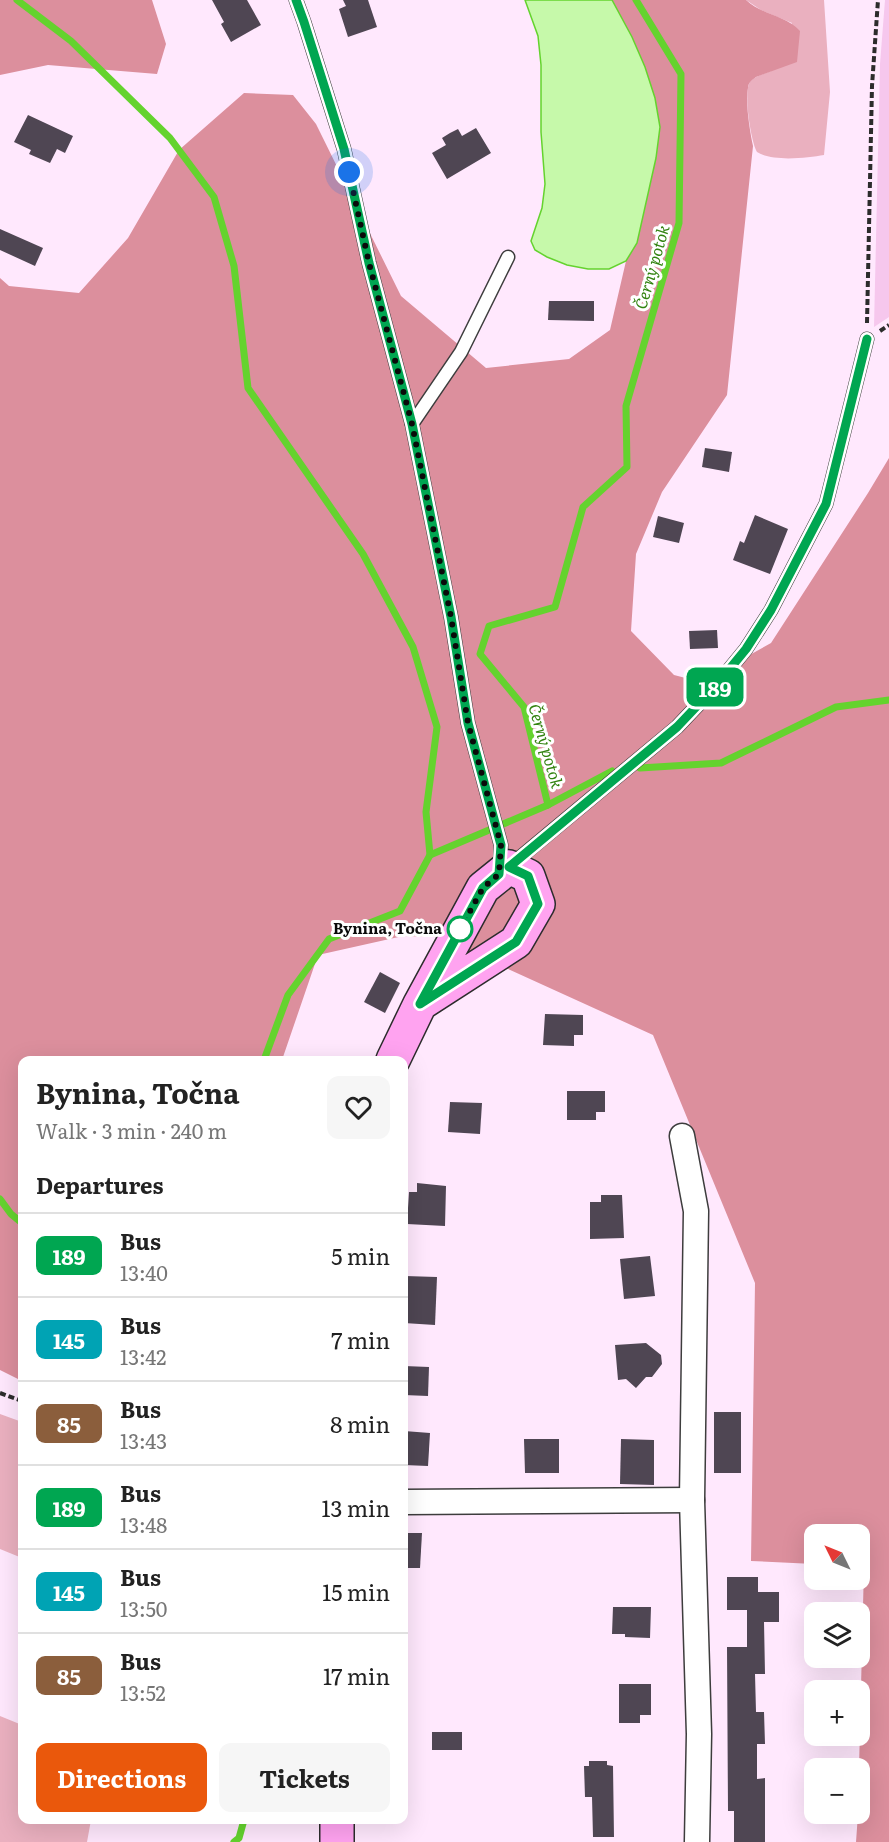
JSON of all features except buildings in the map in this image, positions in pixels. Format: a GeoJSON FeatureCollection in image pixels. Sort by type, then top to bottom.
{"type":"FeatureCollection","features":[{"type":"Feature","properties":{"kind":"street"},"geometry":{"type":"LineString","coordinates":[[395,1056],[420,1004],[483,888],[504,871],[528,876],[538,904],[516,942],[420,1004]]}},
{"type":"Feature","properties":{"kind":"street"},"geometry":{"type":"LineString","coordinates":[[682,1136],[696,1211],[692,1500],[699,1734],[697,1842]]}},
{"type":"Feature","properties":{"kind":"street"},"geometry":{"type":"LineString","coordinates":[[408,1503],[692,1500]]}},
{"type":"Feature","properties":{"kind":"street"},"geometry":{"type":"LineString","coordinates":[[337,1824],[337,1842]]}},
{"type":"Feature","properties":{"kind":"lane"},"geometry":{"type":"LineString","coordinates":[[296,0],[344,149],[369,263],[412,424],[451,617],[468,723],[495,818],[504,871]]}},
{"type":"Feature","properties":{"kind":"lane"},"geometry":{"type":"LineString","coordinates":[[412,424],[461,352],[508,257]]}},
{"type":"Feature","properties":{"kind":"lane"},"geometry":{"type":"LineString","coordinates":[[504,871],[677,727],[714,688],[746,649],[771,610],[826,504],[867,339]]}},
{"type":"Feature","properties":{"kind":"path"},"geometry":{"type":"LineString","coordinates":[[867,339],[872,86],[878,0]]}},
{"type":"Feature","properties":{"kind":"path"},"geometry":{"type":"LineString","coordinates":[[0,1393],[18,1400]]}},
{"type":"Feature","properties":{"kind":"shaded area"},"geometry":{"type":"Polygon","coordinates":[[[0,0],[152,0],[166,44],[157,74],[48,65],[0,75],[0,0]]]}},
{"type":"Feature","properties":{"kind":"shaded area"},"geometry":{"type":"Polygon","coordinates":[[[525,0],[612,0],[632,37],[655,98],[660,127],[656,158],[637,243],[626,261],[609,269],[588,269],[567,265],[535,250],[531,241],[542,208],[545,184],[538,36],[525,0]]]}},
{"type":"Feature","properties":{"kind":"shaded area"},"geometry":{"type":"Polygon","coordinates":[[[612,0],[746,0],[800,31],[797,62],[756,77],[748,86],[747,108],[753,146],[727,395],[662,492],[636,554],[631,631],[674,675],[701,682],[771,643],[889,458],[889,1842],[856,1842],[857,1824],[870,1824],[870,1758],[859,1758],[860,1746],[870,1746],[870,1680],[861,1680],[861,1668],[870,1668],[870,1602],[863,1602],[863,1590],[870,1590],[870,1524],[804,1524],[804,1564],[751,1561],[755,1283],[653,1035],[438,937],[403,936],[318,955],[283,1056],[18,1056],[18,1379],[0,1370],[0,278],[9,286],[79,293],[128,238],[179,150],[244,93],[293,95],[316,124],[401,296],[486,368],[569,359],[610,330],[626,261],[637,243],[656,158],[660,127],[645,67],[612,0]]]}},
{"type":"Feature","properties":{"kind":"shaded area"},"geometry":{"type":"Polygon","coordinates":[[[746,0],[824,0],[830,92],[824,155],[780,158],[757,152],[749,117],[748,87],[754,78],[771,71],[792,23],[761,10],[746,0]]]}},
{"type":"Feature","properties":{"kind":"shaded area"},"geometry":{"type":"Polygon","coordinates":[[[885,0],[889,0],[889,317],[874,327],[880,64],[885,0]]]}},
{"type":"Feature","properties":{"kind":"shaded area"},"geometry":{"type":"Polygon","coordinates":[[[0,1414],[18,1421],[18,1556],[0,1549],[0,1414]]]}},
{"type":"Feature","properties":{"kind":"shaded area"},"geometry":{"type":"Polygon","coordinates":[[[0,1716],[18,1723],[18,1824],[90,1824],[87,1842],[0,1842],[0,1716]]]}},
{"type":"Feature","properties":{"kind":"waterway"},"geometry":{"type":"LineString","coordinates":[[17,0],[71,41],[170,138],[214,197],[234,266],[248,388],[363,554],[413,647],[437,727],[426,812],[430,855]]}},
{"type":"Feature","properties":{"kind":"waterway","name":"Černý potok"},"geometry":{"type":"LineString","coordinates":[[265,1056],[288,995],[329,939],[400,911],[430,855],[548,805],[524,707],[480,654],[489,626],[555,607],[583,507],[627,467],[626,406],[679,223],[681,74],[636,0]]}},
{"type":"Feature","properties":{"kind":"waterway"},"geometry":{"type":"LineString","coordinates":[[640,768],[721,763],[836,707],[889,700]]}},
{"type":"Feature","properties":{"kind":"waterway"},"geometry":{"type":"LineString","coordinates":[[548,805],[612,771]]}},
{"type":"Feature","properties":{"kind":"waterway"},"geometry":{"type":"LineString","coordinates":[[0,1199],[18,1220]]}},
{"type":"Feature","properties":{"kind":"waterway","name":"Černý potok"},"geometry":{"type":"LineString","coordinates":[[234,1842],[239,1838],[243,1824]]}},
{"type":"Feature","properties":{"kind":"bus line","name":"189"},"geometry":{"type":"LineString","coordinates":[[296,0],[344,149],[369,263],[412,424],[451,617],[468,723],[501,845],[499,874],[483,888],[420,1004],[516,942],[538,904],[528,876],[509,867],[677,727],[714,688],[746,649],[771,610],[826,504],[867,339]]}},
{"type":"Feature","properties":{"kind":"place","name":"Bynina, Točna"},"geometry":{"type":"Point","coordinates":[460,929]}},
{"type":"Feature","properties":{"kind":"route"},"geometry":{"type":"LineString","coordinates":[[349,172],[369,263],[412,424],[451,617],[468,723],[501,845],[499,874],[483,888],[460,929]]}}]}
